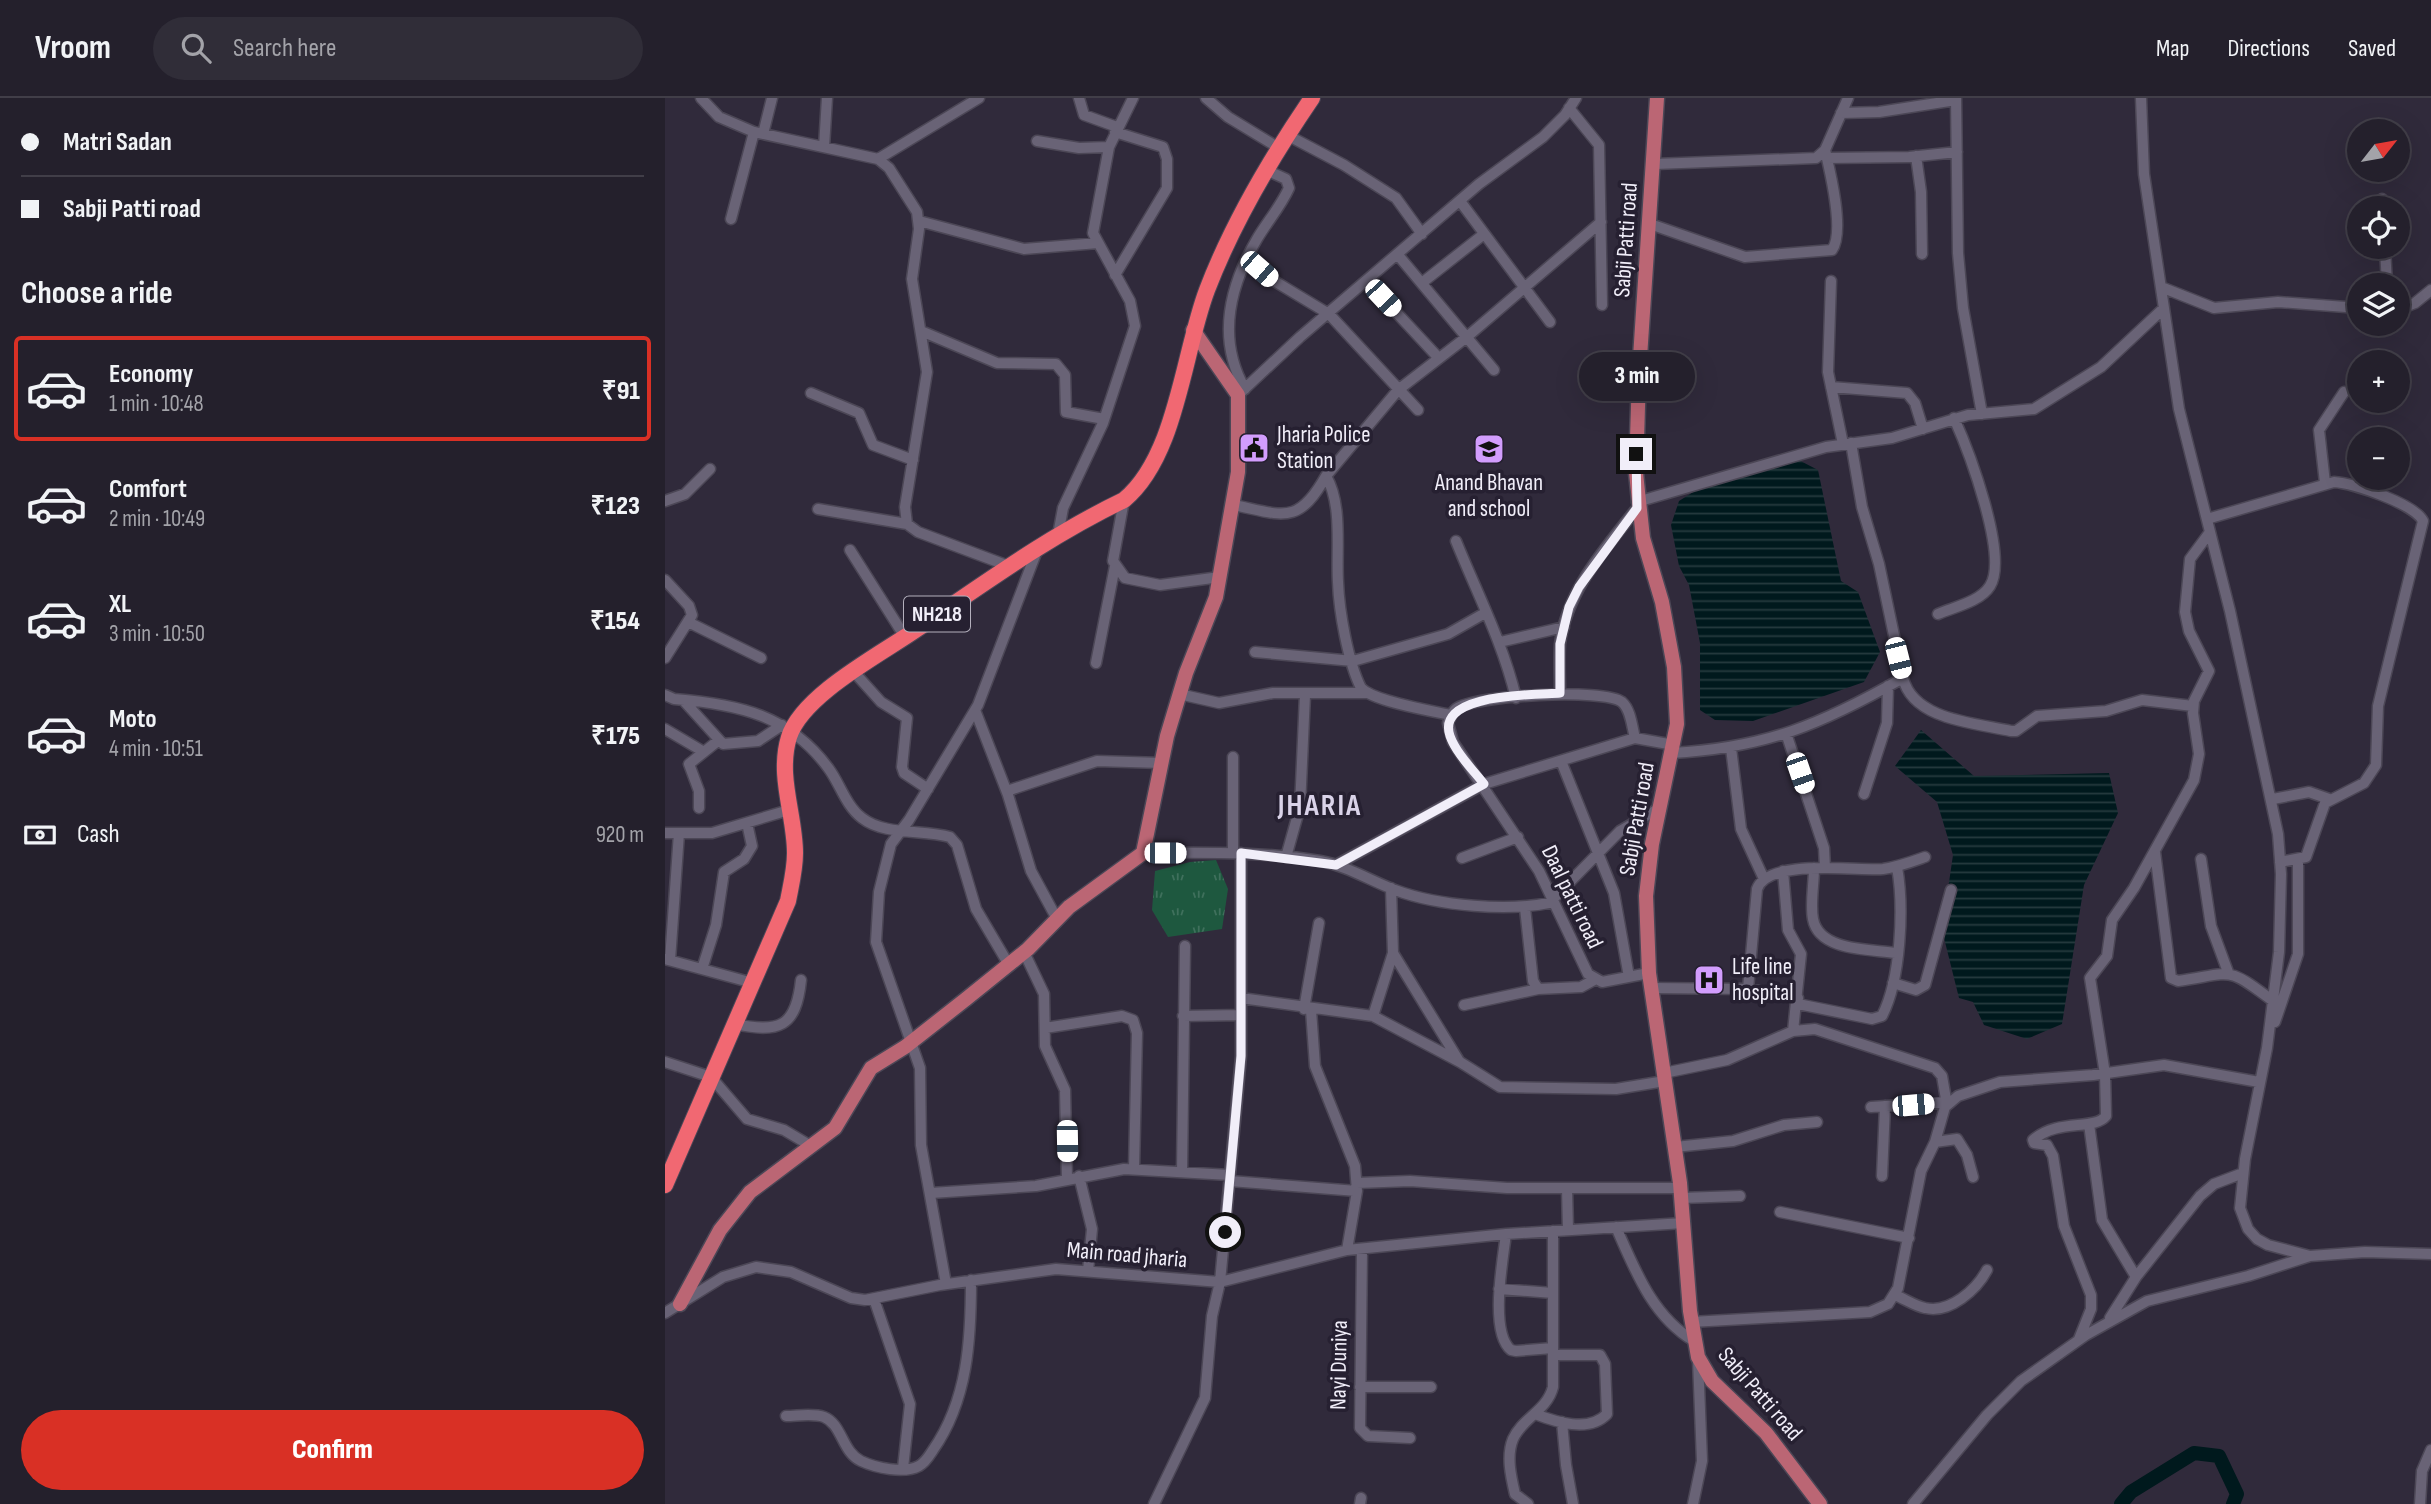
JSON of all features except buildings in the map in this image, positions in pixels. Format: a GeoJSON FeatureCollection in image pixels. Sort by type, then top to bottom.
{"type":"FeatureCollection","features":[{"type":"Feature","properties":{"kind":"highway","name":"NH218"},"geometry":{"type":"LineString","coordinates":[[665,1185],[778,929],[793,879],[795,852],[789,810],[787,727],[815,701],[854,672],[1006,565],[1124,500],[1139,488],[1158,452],[1193,330],[1225,248],[1266,170],[1312,98]]}},
{"type":"Feature","properties":{"kind":"main road","name":"Sabji Patti road"},"geometry":{"type":"LineString","coordinates":[[1657,98],[1655,164],[1635,436],[1637,505],[1662,602],[1674,667],[1677,723],[1658,809],[1646,896],[1649,973],[1681,1193],[1691,1322],[1698,1357],[1712,1381],[1766,1433],[1821,1504]]}},
{"type":"Feature","properties":{"kind":"main road"},"geometry":{"type":"LineString","coordinates":[[680,1304],[720,1230],[750,1192],[835,1128],[871,1068],[911,1041],[1009,965],[1057,919],[1143,853],[1161,763],[1179,694],[1220,578],[1238,472],[1241,392],[1193,330]]}},
{"type":"Feature","properties":{"kind":"street"},"geometry":{"type":"LineString","coordinates":[[701,98],[719,117],[758,133],[878,159],[889,168],[919,221],[912,271],[927,372],[905,507],[907,524]]}},
{"type":"Feature","properties":{"kind":"street"},"geometry":{"type":"LineString","coordinates":[[731,219],[772,98]]}},
{"type":"Feature","properties":{"kind":"street"},"geometry":{"type":"LineString","coordinates":[[824,147],[827,98]]}},
{"type":"Feature","properties":{"kind":"street"},"geometry":{"type":"LineString","coordinates":[[878,159],[979,98]]}},
{"type":"Feature","properties":{"kind":"street"},"geometry":{"type":"LineString","coordinates":[[1079,98],[1084,115],[1163,147],[1169,182],[1115,275]]}},
{"type":"Feature","properties":{"kind":"street"},"geometry":{"type":"LineString","coordinates":[[1058,535],[1063,508],[1104,419],[1136,320],[1098,243],[1093,226],[1109,147],[1133,98]]}},
{"type":"Feature","properties":{"kind":"street"},"geometry":{"type":"LineString","coordinates":[[1206,98],[1228,117],[1344,165],[1396,198],[1422,234]]}},
{"type":"Feature","properties":{"kind":"street"},"geometry":{"type":"LineString","coordinates":[[1650,224],[1745,257],[1832,250],[1837,236],[1826,154],[1848,98]]}},
{"type":"Feature","properties":{"kind":"street"},"geometry":{"type":"LineString","coordinates":[[2141,98],[2144,174],[2179,409],[2273,799],[2280,862],[2279,953],[2268,1042],[2243,1173],[2240,1208],[2248,1229],[2268,1245],[2310,1256]]}},
{"type":"Feature","properties":{"kind":"street"},"geometry":{"type":"LineString","coordinates":[[1841,113],[1879,112],[1956,99],[1958,253],[1963,308],[1982,414]]}},
{"type":"Feature","properties":{"kind":"street"},"geometry":{"type":"LineString","coordinates":[[1266,170],[1286,179],[1289,188],[1248,260],[1232,305],[1228,331],[1231,360],[1241,392],[1460,201],[1543,137],[1573,103],[1599,145],[1602,306]]}},
{"type":"Feature","properties":{"kind":"street"},"geometry":{"type":"LineString","coordinates":[[1037,141],[1079,148],[1109,147]]}},
{"type":"Feature","properties":{"kind":"street"},"geometry":{"type":"LineString","coordinates":[[1655,164],[1809,160],[1826,154],[1916,156],[1957,152]]}},
{"type":"Feature","properties":{"kind":"street"},"geometry":{"type":"LineString","coordinates":[[1916,156],[1921,192],[1922,254]]}},
{"type":"Feature","properties":{"kind":"street"},"geometry":{"type":"LineString","coordinates":[[1460,201],[1550,322]]}},
{"type":"Feature","properties":{"kind":"street"},"geometry":{"type":"LineString","coordinates":[[919,221],[1024,249],[1098,243]]}},
{"type":"Feature","properties":{"kind":"street"},"geometry":{"type":"LineString","coordinates":[[1234,505],[1283,515],[1301,509],[1398,390],[1468,336],[1601,222]]}},
{"type":"Feature","properties":{"kind":"street"},"geometry":{"type":"LineString","coordinates":[[1423,282],[1484,234]]}},
{"type":"Feature","properties":{"kind":"street"},"geometry":{"type":"LineString","coordinates":[[1398,255],[1495,370]]}},
{"type":"Feature","properties":{"kind":"street"},"geometry":{"type":"LineString","coordinates":[[1248,260],[1271,279],[1329,314],[1418,410]]}},
{"type":"Feature","properties":{"kind":"street"},"geometry":{"type":"LineString","coordinates":[[1367,281],[1435,354]]}},
{"type":"Feature","properties":{"kind":"street"},"geometry":{"type":"LineString","coordinates":[[1831,281],[1828,361],[1831,387],[1878,564],[1903,678],[1910,696],[1925,708],[2011,731],[2020,728],[2028,720],[2049,713],[2106,711],[2142,700],[2193,706]]}},
{"type":"Feature","properties":{"kind":"street"},"geometry":{"type":"LineString","coordinates":[[2161,288],[2214,308],[2278,302],[2347,307]]}},
{"type":"Feature","properties":{"kind":"street"},"geometry":{"type":"LineString","coordinates":[[2410,305],[2431,290]]}},
{"type":"Feature","properties":{"kind":"street"},"geometry":{"type":"LineString","coordinates":[[1560,693],[1564,627],[1579,587],[1637,505],[1847,444],[1892,438],[1954,418],[2026,411],[2045,403],[2101,367],[2164,308]]}},
{"type":"Feature","properties":{"kind":"street"},"geometry":{"type":"LineString","coordinates":[[921,331],[997,363],[1056,364],[1065,376],[1066,412],[1104,419]]}},
{"type":"Feature","properties":{"kind":"street"},"geometry":{"type":"LineString","coordinates":[[1831,387],[1907,393],[1911,396],[1923,429]]}},
{"type":"Feature","properties":{"kind":"street"},"geometry":{"type":"LineString","coordinates":[[2325,483],[2319,430],[2344,392]]}},
{"type":"Feature","properties":{"kind":"street"},"geometry":{"type":"LineString","coordinates":[[811,393],[855,410],[863,417],[873,445],[913,460]]}},
{"type":"Feature","properties":{"kind":"street"},"geometry":{"type":"LineString","coordinates":[[1938,614],[1985,593],[1995,573],[1982,494],[1970,453],[1954,418]]}},
{"type":"Feature","properties":{"kind":"street"},"geometry":{"type":"LineString","coordinates":[[665,501],[685,494],[709,469]]}},
{"type":"Feature","properties":{"kind":"street"},"geometry":{"type":"LineString","coordinates":[[1326,476],[1333,487],[1339,597],[1358,681],[1365,693]]}},
{"type":"Feature","properties":{"kind":"street"},"geometry":{"type":"LineString","coordinates":[[2207,519],[2325,483],[2351,484],[2412,509],[2421,516],[2423,525],[2378,706],[2378,758],[2364,783],[2329,799],[2323,807],[2309,853],[2298,861],[2280,862]]}},
{"type":"Feature","properties":{"kind":"street"},"geometry":{"type":"LineString","coordinates":[[1096,663],[1115,566],[1113,554],[1124,500]]}},
{"type":"Feature","properties":{"kind":"street"},"geometry":{"type":"LineString","coordinates":[[2421,516],[2431,508]]}},
{"type":"Feature","properties":{"kind":"street"},"geometry":{"type":"LineString","coordinates":[[818,509],[907,524],[918,532],[1006,565]]}},
{"type":"Feature","properties":{"kind":"street"},"geometry":{"type":"LineString","coordinates":[[2080,1339],[2091,1309],[2091,1295],[2064,1226],[2053,1156],[2047,1145],[2032,1142],[2053,1126],[2100,1122],[2106,1116],[2105,1074],[2090,978],[2107,956],[2112,920],[2155,852],[2194,780],[2199,754],[2193,706],[2209,671],[2186,621],[2188,568],[2194,551],[2210,532]]}},
{"type":"Feature","properties":{"kind":"street"},"geometry":{"type":"LineString","coordinates":[[1456,541],[1485,613],[1500,642],[1517,698]]}},
{"type":"Feature","properties":{"kind":"street"},"geometry":{"type":"LineString","coordinates":[[946,1284],[919,1127],[920,1068],[876,942],[879,892],[891,844],[928,789],[975,710],[1039,546]]}},
{"type":"Feature","properties":{"kind":"street"},"geometry":{"type":"LineString","coordinates":[[850,550],[905,637]]}},
{"type":"Feature","properties":{"kind":"street"},"geometry":{"type":"LineString","coordinates":[[1115,566],[1125,578],[1150,584],[1169,585],[1220,578]]}},
{"type":"Feature","properties":{"kind":"street"},"geometry":{"type":"LineString","coordinates":[[665,580],[692,610],[688,622],[665,658]]}},
{"type":"Feature","properties":{"kind":"street"},"geometry":{"type":"LineString","coordinates":[[1255,652],[1353,662],[1448,634],[1485,613]]}},
{"type":"Feature","properties":{"kind":"street"},"geometry":{"type":"LineString","coordinates":[[688,622],[761,658]]}},
{"type":"Feature","properties":{"kind":"street"},"geometry":{"type":"LineString","coordinates":[[1500,642],[1564,627]]}},
{"type":"Feature","properties":{"kind":"street"},"geometry":{"type":"LineString","coordinates":[[854,672],[881,702],[907,718],[902,767],[904,773],[928,789]]}},
{"type":"Feature","properties":{"kind":"street"},"geometry":{"type":"LineString","coordinates":[[1336,865],[1484,784],[1635,738],[1673,749],[1731,748],[1835,716],[1903,678]]}},
{"type":"Feature","properties":{"kind":"street"},"geometry":{"type":"LineString","coordinates":[[1864,794],[1887,723],[1888,686]]}},
{"type":"Feature","properties":{"kind":"street"},"geometry":{"type":"LineString","coordinates":[[1179,694],[1219,703],[1273,693],[1365,693],[1451,715],[1455,709],[1472,703],[1560,693],[1614,698],[1628,710],[1635,738]]}},
{"type":"Feature","properties":{"kind":"street"},"geometry":{"type":"LineString","coordinates":[[665,695],[683,700],[735,706],[787,727],[830,771],[859,816],[883,828],[945,836],[954,841],[976,909],[1009,965]]}},
{"type":"Feature","properties":{"kind":"street"},"geometry":{"type":"LineString","coordinates":[[1286,858],[1300,807],[1305,695]]}},
{"type":"Feature","properties":{"kind":"street"},"geometry":{"type":"LineString","coordinates":[[683,700],[719,740],[729,745],[747,744],[787,727]]}},
{"type":"Feature","properties":{"kind":"street"},"geometry":{"type":"LineString","coordinates":[[975,710],[1007,791],[1031,871],[1057,919]]}},
{"type":"Feature","properties":{"kind":"street","name":"Daal patti road"},"geometry":{"type":"LineString","coordinates":[[1451,715],[1448,723],[1449,734],[1518,837],[1553,901],[1583,966],[1594,980],[1613,981],[1649,973]]}},
{"type":"Feature","properties":{"kind":"street"},"geometry":{"type":"LineString","coordinates":[[665,729],[704,752]]}},
{"type":"Feature","properties":{"kind":"street"},"geometry":{"type":"LineString","coordinates":[[1786,733],[1824,848],[1812,918],[1825,936],[1844,946],[1896,953]]}},
{"type":"Feature","properties":{"kind":"street"},"geometry":{"type":"LineString","coordinates":[[699,808],[699,791],[689,768],[719,740]]}},
{"type":"Feature","properties":{"kind":"street"},"geometry":{"type":"LineString","coordinates":[[1731,748],[1741,829],[1764,879]]}},
{"type":"Feature","properties":{"kind":"street"},"geometry":{"type":"LineString","coordinates":[[1154,1504],[1202,1410],[1209,1368],[1212,1316],[1220,1282],[1241,1056],[1233,757]]}},
{"type":"Feature","properties":{"kind":"street"},"geometry":{"type":"LineString","coordinates":[[1007,791],[1097,761],[1161,763]]}},
{"type":"Feature","properties":{"kind":"street"},"geometry":{"type":"LineString","coordinates":[[1560,761],[1600,854],[1617,905],[1629,977]]}},
{"type":"Feature","properties":{"kind":"street"},"geometry":{"type":"LineString","coordinates":[[2273,799],[2309,792],[2329,799]]}},
{"type":"Feature","properties":{"kind":"street"},"geometry":{"type":"LineString","coordinates":[[1143,853],[1237,853],[1336,865],[1391,888],[1473,904],[1525,908],[1553,901],[1620,831],[1658,809]]}},
{"type":"Feature","properties":{"kind":"street"},"geometry":{"type":"LineString","coordinates":[[665,833],[712,833],[789,810]]}},
{"type":"Feature","properties":{"kind":"street"},"geometry":{"type":"LineString","coordinates":[[702,969],[716,925],[724,872],[744,859],[752,846],[747,823]]}},
{"type":"Feature","properties":{"kind":"street"},"geometry":{"type":"LineString","coordinates":[[679,833],[668,960],[753,982]]}},
{"type":"Feature","properties":{"kind":"street"},"geometry":{"type":"LineString","coordinates":[[1462,858],[1518,837]]}},
{"type":"Feature","properties":{"kind":"street"},"geometry":{"type":"LineString","coordinates":[[2155,852],[2168,974],[2178,981],[2228,972],[2243,979],[2273,1001]]}},
{"type":"Feature","properties":{"kind":"street"},"geometry":{"type":"LineString","coordinates":[[1748,989],[1758,889],[1764,879],[1783,871],[1897,867],[1925,857]]}},
{"type":"Feature","properties":{"kind":"street"},"geometry":{"type":"LineString","coordinates":[[2201,859],[2211,926],[2228,972]]}},
{"type":"Feature","properties":{"kind":"street"},"geometry":{"type":"LineString","coordinates":[[2268,1042],[2298,954],[2298,861]]}},
{"type":"Feature","properties":{"kind":"street"},"geometry":{"type":"LineString","coordinates":[[1651,988],[1748,989],[1878,1018],[1885,1010],[1893,983],[1901,909],[1897,867]]}},
{"type":"Feature","properties":{"kind":"street"},"geometry":{"type":"LineString","coordinates":[[1783,871],[1789,930],[1801,947],[1798,1001],[1793,1031]]}},
{"type":"Feature","properties":{"kind":"street"},"geometry":{"type":"LineString","coordinates":[[1373,1016],[1393,953],[1391,888]]}},
{"type":"Feature","properties":{"kind":"street"},"geometry":{"type":"LineString","coordinates":[[1893,983],[1916,990],[1923,987],[1951,890]]}},
{"type":"Feature","properties":{"kind":"street"},"geometry":{"type":"LineString","coordinates":[[1525,908],[1533,981],[1538,989]]}},
{"type":"Feature","properties":{"kind":"street"},"geometry":{"type":"LineString","coordinates":[[1319,923],[1307,1009],[1315,1066],[1349,1149],[1357,1187],[1347,1250]]}},
{"type":"Feature","properties":{"kind":"street"},"geometry":{"type":"LineString","coordinates":[[1182,1171],[1185,946]]}},
{"type":"Feature","properties":{"kind":"street"},"geometry":{"type":"LineString","coordinates":[[1024,952],[1044,994],[1045,1046],[1065,1090],[1073,1178],[1092,1229],[1088,1270]]}},
{"type":"Feature","properties":{"kind":"street"},"geometry":{"type":"LineString","coordinates":[[1393,953],[1459,1062]]}},
{"type":"Feature","properties":{"kind":"street"},"geometry":{"type":"LineString","coordinates":[[734,1024],[765,1029],[782,1025],[795,1011],[801,980]]}},
{"type":"Feature","properties":{"kind":"street"},"geometry":{"type":"LineString","coordinates":[[1464,1005],[1538,989],[1581,987],[1594,980]]}},
{"type":"Feature","properties":{"kind":"street"},"geometry":{"type":"LineString","coordinates":[[1241,998],[1373,1016],[1459,1062],[1491,1083],[1512,1090],[1616,1089],[1727,1060],[1793,1031],[1815,1029],[1839,1034],[1935,1068],[1942,1076],[1947,1103],[1935,1142],[1921,1171],[1895,1295],[1888,1304],[1870,1312],[1691,1322]]}},
{"type":"Feature","properties":{"kind":"street"},"geometry":{"type":"LineString","coordinates":[[1183,1016],[1241,1014]]}},
{"type":"Feature","properties":{"kind":"street"},"geometry":{"type":"LineString","coordinates":[[1045,1028],[1122,1016],[1133,1020],[1137,1033],[1134,1169]]}},
{"type":"Feature","properties":{"kind":"street"},"geometry":{"type":"LineString","coordinates":[[665,1062],[711,1077],[747,1119],[784,1130],[811,1146]]}},
{"type":"Feature","properties":{"kind":"street"},"geometry":{"type":"LineString","coordinates":[[1871,1107],[1947,1103],[1958,1096],[2000,1082],[2105,1074],[2164,1065],[2259,1082]]}},
{"type":"Feature","properties":{"kind":"street"},"geometry":{"type":"LineString","coordinates":[[1882,1176],[1885,1106]]}},
{"type":"Feature","properties":{"kind":"street"},"geometry":{"type":"LineString","coordinates":[[1675,1147],[1733,1141],[1784,1125],[1817,1122]]}},
{"type":"Feature","properties":{"kind":"street"},"geometry":{"type":"LineString","coordinates":[[2089,1124],[2102,1220],[2136,1277]]}},
{"type":"Feature","properties":{"kind":"street"},"geometry":{"type":"LineString","coordinates":[[1935,1142],[1957,1139],[1967,1155],[1973,1177]]}},
{"type":"Feature","properties":{"kind":"street"},"geometry":{"type":"LineString","coordinates":[[931,1194],[1036,1186],[1134,1169],[1357,1187],[1410,1181],[1484,1187],[1740,1196]]}},
{"type":"Feature","properties":{"kind":"street"},"geometry":{"type":"LineString","coordinates":[[2111,1318],[2136,1277],[2207,1189],[2243,1173]]}},
{"type":"Feature","properties":{"kind":"street"},"geometry":{"type":"LineString","coordinates":[[1567,1188],[1568,1230]]}},
{"type":"Feature","properties":{"kind":"street"},"geometry":{"type":"LineString","coordinates":[[1780,1212],[1909,1238]]}},
{"type":"Feature","properties":{"kind":"street","name":"Main road jharia"},"geometry":{"type":"LineString","coordinates":[[665,1313],[723,1277],[757,1267],[791,1272],[852,1297],[874,1299],[946,1284],[1056,1269],[1220,1282],[1347,1250],[1506,1234],[1684,1223]]}},
{"type":"Feature","properties":{"kind":"street"},"geometry":{"type":"LineString","coordinates":[[1616,1227],[1658,1309],[1672,1325],[1694,1341]]}},
{"type":"Feature","properties":{"kind":"street"},"geometry":{"type":"LineString","coordinates":[[1528,1504],[1515,1494],[1511,1454],[1517,1433],[1550,1396],[1553,1351],[1553,1231]]}},
{"type":"Feature","properties":{"kind":"street"},"geometry":{"type":"LineString","coordinates":[[1506,1234],[1499,1289],[1505,1345],[1516,1351],[1596,1353],[1605,1364],[1607,1415],[1592,1422],[1562,1422],[1535,1414]]}},
{"type":"Feature","properties":{"kind":"street","name":"Nayi Duniya"},"geometry":{"type":"LineString","coordinates":[[1361,1249],[1359,1418],[1363,1433],[1368,1436],[1410,1438]]}},
{"type":"Feature","properties":{"kind":"street"},"geometry":{"type":"LineString","coordinates":[[1913,1504],[2003,1397],[2111,1318],[2147,1300],[2248,1276],[2310,1256],[2365,1252],[2431,1254]]}},
{"type":"Feature","properties":{"kind":"street"},"geometry":{"type":"LineString","coordinates":[[1895,1295],[1925,1308],[1937,1308],[1977,1288],[1987,1270]]}},
{"type":"Feature","properties":{"kind":"street"},"geometry":{"type":"LineString","coordinates":[[786,1416],[824,1417],[834,1426],[846,1449],[855,1458],[877,1466],[903,1468],[922,1464],[947,1428],[968,1354],[971,1280]]}},
{"type":"Feature","properties":{"kind":"street"},"geometry":{"type":"LineString","coordinates":[[1499,1289],[1553,1293]]}},
{"type":"Feature","properties":{"kind":"street"},"geometry":{"type":"LineString","coordinates":[[874,1299],[910,1404],[903,1468]]}},
{"type":"Feature","properties":{"kind":"street"},"geometry":{"type":"LineString","coordinates":[[2091,1309],[2111,1318]]}},
{"type":"Feature","properties":{"kind":"street"},"geometry":{"type":"LineString","coordinates":[[1693,1504],[1702,1461],[1698,1357]]}},
{"type":"Feature","properties":{"kind":"street"},"geometry":{"type":"LineString","coordinates":[[1360,1387],[1431,1387]]}},
{"type":"Feature","properties":{"kind":"street"},"geometry":{"type":"LineString","coordinates":[[1562,1422],[1573,1504]]}},
{"type":"Feature","properties":{"kind":"street"},"geometry":{"type":"LineString","coordinates":[[2420,1504],[2422,1471],[2431,1450]]}},
{"type":"Feature","properties":{"kind":"green space"},"geometry":{"type":"Polygon","coordinates":[[[1216,860],[1228,889],[1222,929],[1168,937],[1152,910],[1155,871],[1190,862],[1216,860]]]}},
{"type":"Feature","properties":{"kind":"shaded area"},"geometry":{"type":"Polygon","coordinates":[[[1785,453],[1818,470],[1841,581],[1858,592],[1880,652],[1864,682],[1753,721],[1715,720],[1700,710],[1700,643],[1689,585],[1679,566],[1671,525],[1679,501],[1706,484],[1785,453]]]}},
{"type":"Feature","properties":{"kind":"shaded area"},"geometry":{"type":"Polygon","coordinates":[[[1921,730],[1974,776],[2109,773],[2118,813],[2084,885],[2062,1024],[2027,1039],[1984,1025],[1973,1002],[1959,998],[1942,930],[1953,855],[1937,802],[1895,766],[1921,730]]]}},
{"type":"Feature","properties":{"kind":"waterway"},"geometry":{"type":"LineString","coordinates":[[2121,1504],[2131,1492],[2194,1453],[2219,1456],[2237,1494],[2233,1504]]}},
{"type":"Feature","properties":{"kind":"place","name":"Jharia Police Station"},"geometry":{"type":"Point","coordinates":[1254,448]}},
{"type":"Feature","properties":{"kind":"place","name":"Anand Bhavan and school"},"geometry":{"type":"Point","coordinates":[1489,449]}},
{"type":"Feature","properties":{"kind":"place","name":"Life line hospital"},"geometry":{"type":"Point","coordinates":[1709,980]}},
{"type":"Feature","properties":{"kind":"district","name":"JHARIA"},"geometry":{"type":"Point","coordinates":[1320,806]}},
{"type":"Feature","properties":{"kind":"route"},"geometry":{"type":"LineString","coordinates":[[1225,1232],[1241,1056],[1241,853],[1322,861],[1336,865],[1484,784],[1449,734],[1448,723],[1451,715],[1455,709],[1472,703],[1560,693],[1560,644],[1566,616],[1579,587],[1637,508],[1636,454]]}}]}
